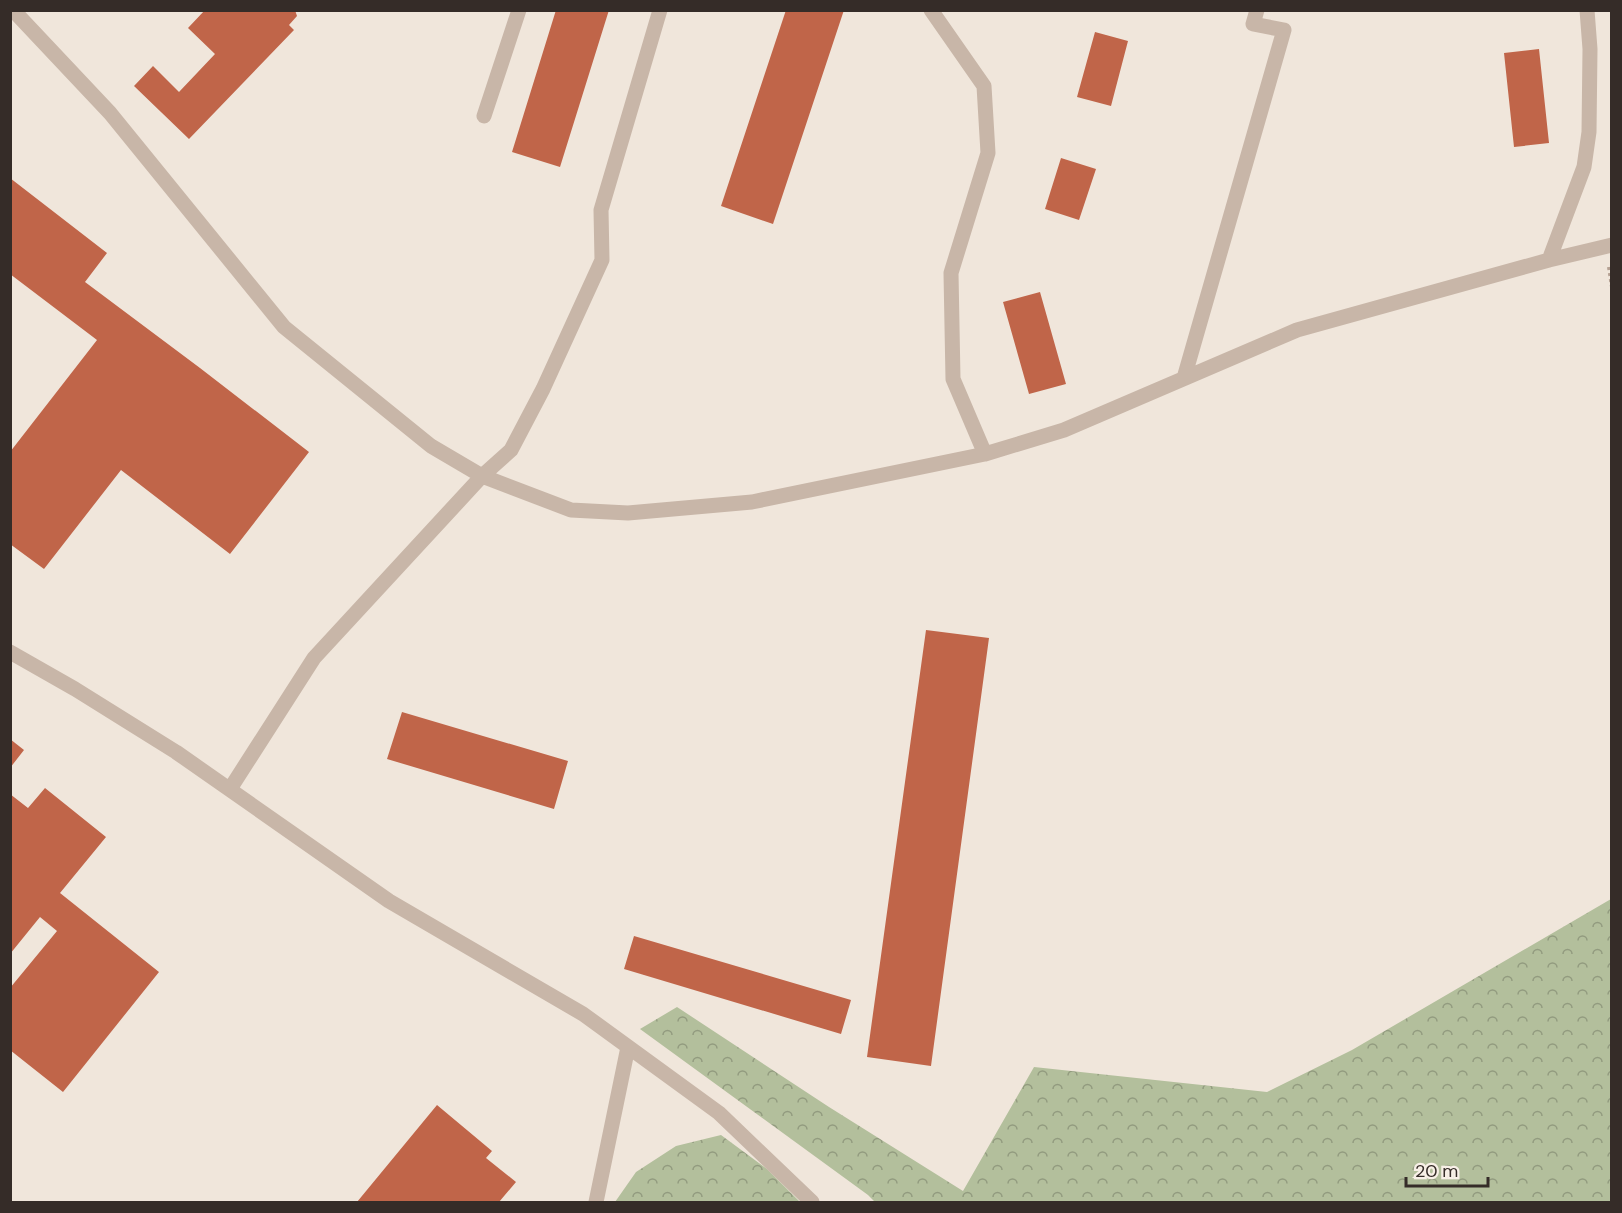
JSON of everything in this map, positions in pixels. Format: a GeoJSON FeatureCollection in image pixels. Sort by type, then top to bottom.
{"type":"FeatureCollection","features":[{"type":"Feature","properties":{"kind":"street"},"geometry":{"type":"LineString","coordinates":[[13,10],[110,113],[284,327],[431,446],[482,476],[571,510],[628,513],[752,502],[985,454],[1064,430],[1297,330],[1611,245]]}},
{"type":"Feature","properties":{"kind":"street"},"geometry":{"type":"LineString","coordinates":[[484,116],[519,10]]}},
{"type":"Feature","properties":{"kind":"street"},"geometry":{"type":"LineString","coordinates":[[230,789],[314,658],[482,476],[511,450],[543,389],[602,260],[601,210],[660,10]]}},
{"type":"Feature","properties":{"kind":"street"},"geometry":{"type":"LineString","coordinates":[[932,10],[984,86],[988,153],[951,273],[953,379],[985,454]]}},
{"type":"Feature","properties":{"kind":"street"},"geometry":{"type":"LineString","coordinates":[[1184,378],[1284,30],[1253,24],[1257,10]]}},
{"type":"Feature","properties":{"kind":"street"},"geometry":{"type":"LineString","coordinates":[[1549,260],[1584,167],[1589,132],[1590,49],[1587,10]]}},
{"type":"Feature","properties":{"kind":"street"},"geometry":{"type":"LineString","coordinates":[[10,652],[75,689],[176,752],[389,900],[583,1014],[719,1113],[812,1203]]}},
{"type":"Feature","properties":{"kind":"street"},"geometry":{"type":"LineString","coordinates":[[596,1203],[628,1047]]}},
{"type":"Feature","properties":{"kind":"green space"},"geometry":{"type":"Polygon","coordinates":[[[1611,899],[1611,1202],[875,1202],[640,1029],[677,1007],[829,1107],[963,1191],[1034,1067],[1267,1092],[1352,1050],[1611,899]]]}},
{"type":"Feature","properties":{"kind":"green space"},"geometry":{"type":"Polygon","coordinates":[[[721,1135],[767,1169],[800,1202],[615,1202],[636,1172],[676,1146],[721,1135]]]}},
{"type":"Feature","properties":{"kind":"building"},"geometry":{"type":"Polygon","coordinates":[[[205,10],[295,10],[297,16],[289,25],[294,30],[189,139],[134,86],[153,66],[179,92],[215,54],[188,28],[205,10]]]}},
{"type":"Feature","properties":{"kind":"building"},"geometry":{"type":"Polygon","coordinates":[[[556,10],[609,10],[560,167],[512,152],[556,10]]]}},
{"type":"Feature","properties":{"kind":"building"},"geometry":{"type":"Polygon","coordinates":[[[786,10],[844,10],[773,224],[721,206],[786,10]]]}},
{"type":"Feature","properties":{"kind":"building"},"geometry":{"type":"Polygon","coordinates":[[[1095,32],[1128,41],[1111,106],[1077,97],[1095,32]]]}},
{"type":"Feature","properties":{"kind":"building"},"geometry":{"type":"Polygon","coordinates":[[[1539,49],[1549,143],[1514,147],[1504,53],[1539,49]]]}},
{"type":"Feature","properties":{"kind":"building"},"geometry":{"type":"Polygon","coordinates":[[[1061,158],[1096,169],[1079,220],[1045,209],[1061,158]]]}},
{"type":"Feature","properties":{"kind":"building"},"geometry":{"type":"Polygon","coordinates":[[[10,178],[107,253],[85,282],[309,452],[230,554],[121,470],[44,569],[10,544],[10,452],[97,340],[10,274],[10,178]]]}},
{"type":"Feature","properties":{"kind":"building"},"geometry":{"type":"Polygon","coordinates":[[[1040,292],[1066,384],[1029,394],[1003,302],[1040,292]]]}},
{"type":"Feature","properties":{"kind":"building"},"geometry":{"type":"Polygon","coordinates":[[[926,630],[989,638],[931,1066],[867,1057],[926,630]]]}},
{"type":"Feature","properties":{"kind":"building"},"geometry":{"type":"Polygon","coordinates":[[[402,712],[568,761],[554,809],[387,759],[402,712]]]}},
{"type":"Feature","properties":{"kind":"building"},"geometry":{"type":"Polygon","coordinates":[[[10,739],[24,750],[10,768],[10,739]]]}},
{"type":"Feature","properties":{"kind":"building"},"geometry":{"type":"Polygon","coordinates":[[[45,788],[106,837],[60,893],[159,972],[63,1092],[10,1050],[10,988],[57,931],[40,917],[10,954],[10,794],[28,808],[45,788]]]}},
{"type":"Feature","properties":{"kind":"building"},"geometry":{"type":"Polygon","coordinates":[[[634,936],[851,1000],[841,1034],[624,969],[634,936]]]}},
{"type":"Feature","properties":{"kind":"building"},"geometry":{"type":"Polygon","coordinates":[[[437,1105],[492,1151],[486,1158],[516,1182],[499,1202],[357,1202],[437,1105]]]}}]}
